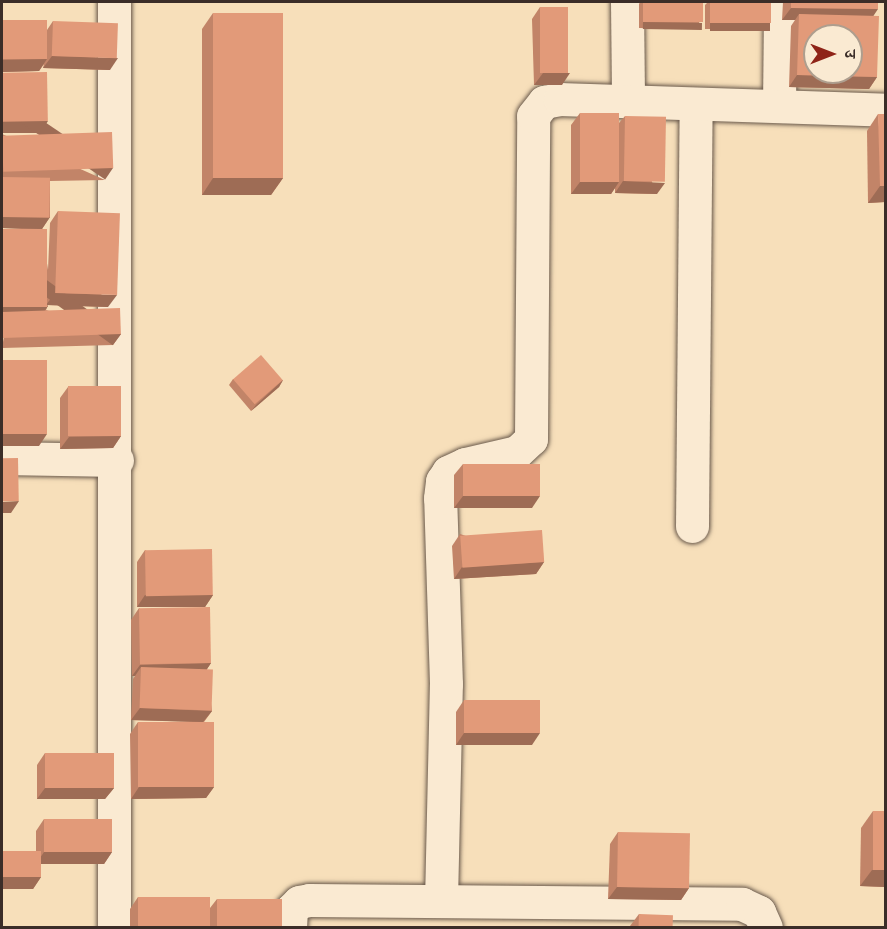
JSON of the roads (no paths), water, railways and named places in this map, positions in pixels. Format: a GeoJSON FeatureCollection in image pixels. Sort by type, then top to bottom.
{"type":"FeatureCollection","features":[{"type":"Feature","properties":{"kind":"street"},"geometry":{"type":"LineString","coordinates":[[114,2],[117,460],[114,927]]}},
{"type":"Feature","properties":{"kind":"street"},"geometry":{"type":"LineString","coordinates":[[627,2],[628,101]]}},
{"type":"Feature","properties":{"kind":"street"},"geometry":{"type":"LineString","coordinates":[[779,106],[780,2]]}},
{"type":"Feature","properties":{"kind":"street"},"geometry":{"type":"LineString","coordinates":[[441,901],[446,684],[442,481],[448,472],[465,464],[517,452],[531,438],[533,116],[544,102],[560,99],[885,110]]}},
{"type":"Feature","properties":{"kind":"street"},"geometry":{"type":"LineString","coordinates":[[692,526],[696,104]]}},
{"type":"Feature","properties":{"kind":"street"},"geometry":{"type":"LineString","coordinates":[[2,458],[117,460]]}},
{"type":"Feature","properties":{"kind":"street"},"geometry":{"type":"LineString","coordinates":[[290,927],[291,910],[299,902],[441,901],[742,904],[759,912],[766,927]]}}]}
